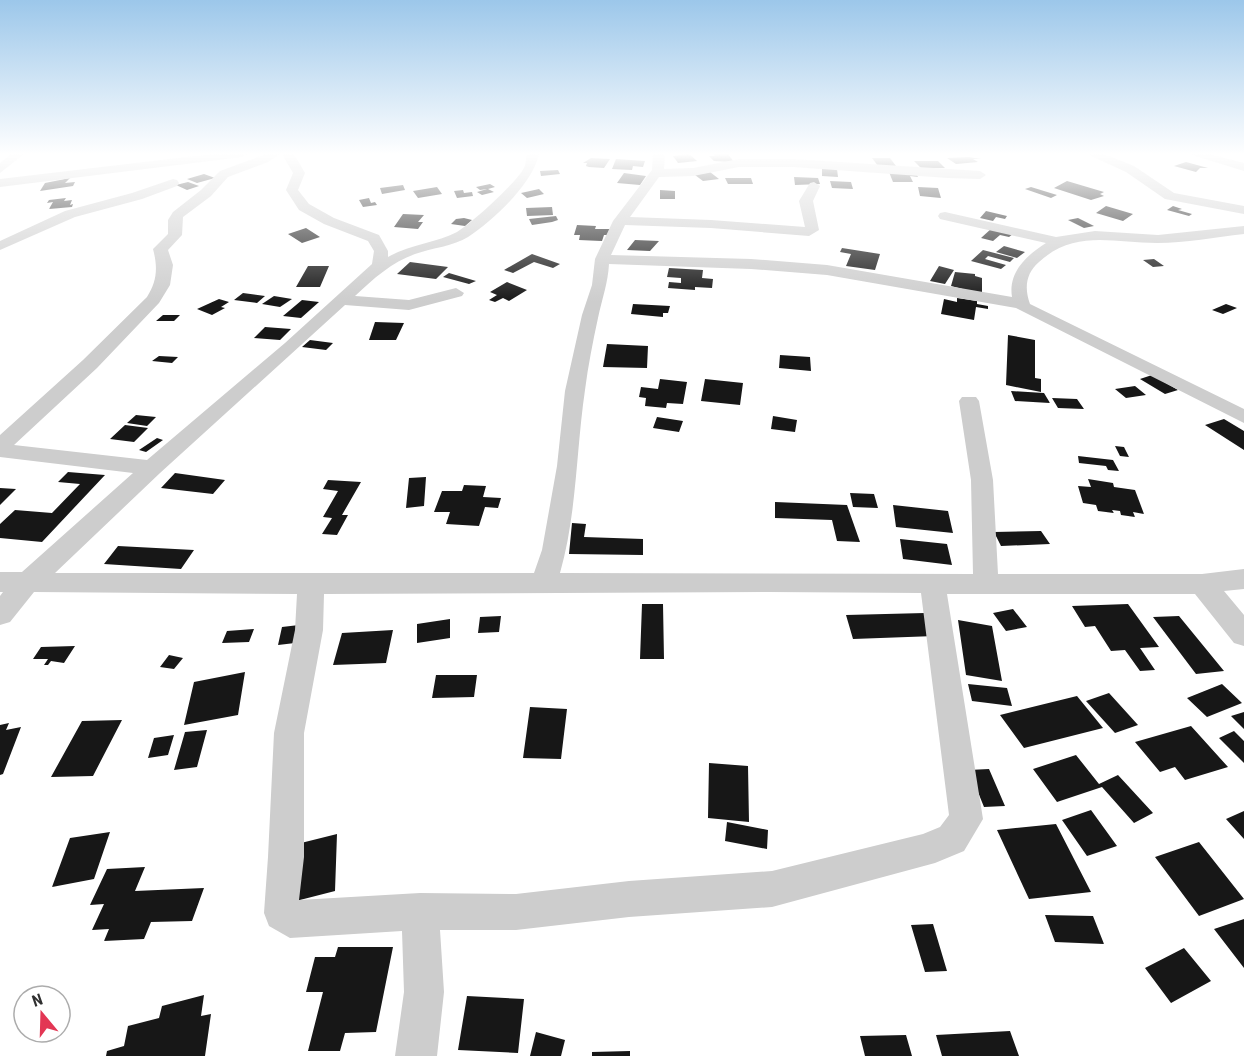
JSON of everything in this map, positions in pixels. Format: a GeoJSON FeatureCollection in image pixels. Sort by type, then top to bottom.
{"type":"FeatureCollection","features":[{"type":"Feature","properties":{"kind":"street"},"geometry":{"type":"LineString","coordinates":[[0,246],[70,214],[110,203]]}},
{"type":"Feature","properties":{"kind":"street"},"geometry":{"type":"LineString","coordinates":[[0,448],[90,364],[153,300],[161,288],[165,265],[160,249],[175,235],[175,220],[178,215],[193,203]]}},
{"type":"Feature","properties":{"kind":"street"},"geometry":{"type":"LineString","coordinates":[[0,614],[28,582],[379,265],[382,255],[376,241],[328,220],[304,207],[302,203]]}},
{"type":"Feature","properties":{"kind":"street"},"geometry":{"type":"LineString","coordinates":[[373,271],[407,252],[462,235],[498,203]]}},
{"type":"Feature","properties":{"kind":"street"},"geometry":{"type":"LineString","coordinates":[[544,583],[554,550],[568,466],[575,391],[590,315],[600,285],[602,260],[606,247],[631,203]]}},
{"type":"Feature","properties":{"kind":"street"},"geometry":{"type":"LineString","coordinates":[[620,221],[711,224],[807,232],[812,230],[813,224],[807,203]]}},
{"type":"Feature","properties":{"kind":"street"},"geometry":{"type":"LineString","coordinates":[[1210,203],[1244,210]]}},
{"type":"Feature","properties":{"kind":"street"},"geometry":{"type":"LineString","coordinates":[[945,216],[1059,241]]}},
{"type":"Feature","properties":{"kind":"street"},"geometry":{"type":"LineString","coordinates":[[1021,304],[1018,279],[1022,271],[1044,250],[1059,241],[1095,235],[1158,239],[1244,230]]}},
{"type":"Feature","properties":{"kind":"street"},"geometry":{"type":"LineString","coordinates":[[602,260],[758,264],[827,270],[1021,304],[1031,312],[1244,417]]}},
{"type":"Feature","properties":{"kind":"street"},"geometry":{"type":"LineString","coordinates":[[342,300],[409,305],[456,293]]}},
{"type":"Feature","properties":{"kind":"street"},"geometry":{"type":"LineString","coordinates":[[969,401],[982,480],[986,584]]}},
{"type":"Feature","properties":{"kind":"street"},"geometry":{"type":"LineString","coordinates":[[0,448],[152,468]]}},
{"type":"Feature","properties":{"kind":"street"},"geometry":{"type":"LineString","coordinates":[[0,582],[1202,584],[1244,579]]}},
{"type":"Feature","properties":{"kind":"street"},"geometry":{"type":"LineString","coordinates":[[311,583],[309,630],[289,733],[286,857],[281,902],[282,914],[290,920],[420,911],[516,912],[629,899],[772,889],[923,851],[952,839],[966,819],[933,584]]}},
{"type":"Feature","properties":{"kind":"street"},"geometry":{"type":"LineString","coordinates":[[1202,584],[1244,635]]}},
{"type":"Feature","properties":{"kind":"street"},"geometry":{"type":"LineString","coordinates":[[416,1056],[424,992],[420,911]]}},
{"type":"Feature","properties":{"kind":"building"},"geometry":{"type":"Polygon","coordinates":[[[52,203],[73,204],[72,207],[49,209],[52,203]]]}},
{"type":"Feature","properties":{"kind":"building"},"geometry":{"type":"Polygon","coordinates":[[[361,203],[377,205],[363,207],[361,203]]]}},
{"type":"Feature","properties":{"kind":"building"},"geometry":{"type":"Polygon","coordinates":[[[1106,206],[1133,214],[1123,221],[1096,213],[1106,206]]]}},
{"type":"Feature","properties":{"kind":"building"},"geometry":{"type":"Polygon","coordinates":[[[1173,206],[1192,214],[1189,216],[1167,210],[1173,206]]]}},
{"type":"Feature","properties":{"kind":"building"},"geometry":{"type":"Polygon","coordinates":[[[552,207],[553,215],[527,216],[526,208],[552,207]]]}},
{"type":"Feature","properties":{"kind":"building"},"geometry":{"type":"Polygon","coordinates":[[[986,211],[1007,216],[1005,219],[996,217],[993,221],[980,218],[986,211]]]}},
{"type":"Feature","properties":{"kind":"building"},"geometry":{"type":"Polygon","coordinates":[[[403,214],[424,215],[418,222],[423,222],[418,229],[394,227],[403,214]]]}},
{"type":"Feature","properties":{"kind":"building"},"geometry":{"type":"Polygon","coordinates":[[[556,216],[558,220],[532,225],[529,219],[556,216]]]}},
{"type":"Feature","properties":{"kind":"building"},"geometry":{"type":"Polygon","coordinates":[[[1078,218],[1094,226],[1084,228],[1068,220],[1078,218]]]}},
{"type":"Feature","properties":{"kind":"building"},"geometry":{"type":"Polygon","coordinates":[[[456,219],[472,220],[465,226],[451,224],[456,219]]]}},
{"type":"Feature","properties":{"kind":"building"},"geometry":{"type":"Polygon","coordinates":[[[577,225],[596,226],[595,229],[610,229],[609,235],[604,235],[602,241],[579,240],[580,235],[574,235],[577,225]]]}},
{"type":"Feature","properties":{"kind":"building"},"geometry":{"type":"Polygon","coordinates":[[[306,228],[320,237],[302,243],[288,234],[306,228]]]}},
{"type":"Feature","properties":{"kind":"building"},"geometry":{"type":"Polygon","coordinates":[[[992,228],[1013,234],[1009,237],[1000,235],[993,241],[981,238],[992,228]]]}},
{"type":"Feature","properties":{"kind":"building"},"geometry":{"type":"Polygon","coordinates":[[[635,240],[659,241],[650,251],[627,250],[635,240]]]}},
{"type":"Feature","properties":{"kind":"building"},"geometry":{"type":"Polygon","coordinates":[[[1004,246],[1025,252],[1017,258],[996,252],[1004,246]]]}},
{"type":"Feature","properties":{"kind":"building"},"geometry":{"type":"Polygon","coordinates":[[[842,248],[880,254],[875,270],[846,266],[851,254],[840,252],[842,248]]]}},
{"type":"Feature","properties":{"kind":"building"},"geometry":{"type":"Polygon","coordinates":[[[983,250],[1014,258],[1010,262],[988,256],[985,259],[1006,265],[1001,269],[971,261],[983,250]]]}},
{"type":"Feature","properties":{"kind":"building"},"geometry":{"type":"Polygon","coordinates":[[[532,254],[560,264],[553,268],[534,262],[513,273],[504,270],[532,254]]]}},
{"type":"Feature","properties":{"kind":"building"},"geometry":{"type":"Polygon","coordinates":[[[1154,259],[1164,266],[1153,267],[1143,260],[1154,259]]]}},
{"type":"Feature","properties":{"kind":"building"},"geometry":{"type":"Polygon","coordinates":[[[410,262],[448,267],[436,279],[397,274],[410,262]]]}},
{"type":"Feature","properties":{"kind":"building"},"geometry":{"type":"Polygon","coordinates":[[[308,266],[329,266],[320,287],[296,287],[308,266]]]}},
{"type":"Feature","properties":{"kind":"building"},"geometry":{"type":"Polygon","coordinates":[[[939,266],[954,270],[945,284],[930,281],[939,266]]]}},
{"type":"Feature","properties":{"kind":"building"},"geometry":{"type":"Polygon","coordinates":[[[669,268],[703,270],[702,278],[713,279],[712,288],[695,287],[695,290],[668,288],[669,282],[681,283],[681,278],[667,277],[669,268]]]}},
{"type":"Feature","properties":{"kind":"building"},"geometry":{"type":"Polygon","coordinates":[[[955,272],[975,274],[982,278],[982,294],[951,286],[955,272]]]}},
{"type":"Feature","properties":{"kind":"building"},"geometry":{"type":"Polygon","coordinates":[[[449,273],[476,281],[469,284],[443,277],[449,273]]]}},
{"type":"Feature","properties":{"kind":"building"},"geometry":{"type":"Polygon","coordinates":[[[507,282],[527,290],[509,301],[503,298],[495,302],[489,300],[497,295],[490,292],[507,282]]]}},
{"type":"Feature","properties":{"kind":"building"},"geometry":{"type":"Polygon","coordinates":[[[243,293],[265,296],[257,303],[234,300],[243,293]]]}},
{"type":"Feature","properties":{"kind":"building"},"geometry":{"type":"Polygon","coordinates":[[[274,296],[292,299],[280,307],[262,304],[274,296]]]}},
{"type":"Feature","properties":{"kind":"building"},"geometry":{"type":"Polygon","coordinates":[[[957,298],[977,301],[977,304],[988,306],[988,309],[976,307],[974,320],[941,314],[944,299],[957,302],[957,298]]]}},
{"type":"Feature","properties":{"kind":"building"},"geometry":{"type":"Polygon","coordinates":[[[219,299],[229,302],[221,307],[225,308],[212,315],[197,309],[219,299]]]}},
{"type":"Feature","properties":{"kind":"building"},"geometry":{"type":"Polygon","coordinates":[[[302,300],[319,302],[301,318],[283,316],[302,300]]]}},
{"type":"Feature","properties":{"kind":"building"},"geometry":{"type":"Polygon","coordinates":[[[633,304],[670,306],[668,313],[663,313],[663,317],[631,314],[633,304]]]}},
{"type":"Feature","properties":{"kind":"building"},"geometry":{"type":"Polygon","coordinates":[[[1226,304],[1237,308],[1223,314],[1212,310],[1226,304]]]}},
{"type":"Feature","properties":{"kind":"building"},"geometry":{"type":"Polygon","coordinates":[[[163,315],[180,315],[174,321],[156,321],[163,315]]]}},
{"type":"Feature","properties":{"kind":"building"},"geometry":{"type":"Polygon","coordinates":[[[375,322],[404,323],[396,340],[369,340],[375,322]]]}},
{"type":"Feature","properties":{"kind":"building"},"geometry":{"type":"Polygon","coordinates":[[[265,327],[291,329],[280,340],[254,338],[265,327]]]}},
{"type":"Feature","properties":{"kind":"building"},"geometry":{"type":"Polygon","coordinates":[[[1008,335],[1035,340],[1035,378],[1041,379],[1041,392],[1006,385],[1008,335]]]}},
{"type":"Feature","properties":{"kind":"building"},"geometry":{"type":"Polygon","coordinates":[[[310,340],[333,343],[326,350],[302,347],[310,340]]]}},
{"type":"Feature","properties":{"kind":"building"},"geometry":{"type":"Polygon","coordinates":[[[607,344],[648,346],[647,368],[603,367],[607,344]]]}},
{"type":"Feature","properties":{"kind":"building"},"geometry":{"type":"Polygon","coordinates":[[[780,355],[810,357],[811,371],[779,368],[780,355]]]}},
{"type":"Feature","properties":{"kind":"building"},"geometry":{"type":"Polygon","coordinates":[[[159,356],[178,357],[172,363],[152,361],[159,356]]]}},
{"type":"Feature","properties":{"kind":"building"},"geometry":{"type":"Polygon","coordinates":[[[1152,375],[1178,390],[1165,394],[1140,379],[1152,375]]]}},
{"type":"Feature","properties":{"kind":"building"},"geometry":{"type":"Polygon","coordinates":[[[660,379],[687,382],[683,404],[667,403],[666,408],[645,406],[646,398],[639,397],[641,387],[658,389],[660,379]]]}},
{"type":"Feature","properties":{"kind":"building"},"geometry":{"type":"Polygon","coordinates":[[[705,379],[743,383],[740,405],[701,401],[705,379]]]}},
{"type":"Feature","properties":{"kind":"building"},"geometry":{"type":"Polygon","coordinates":[[[1135,386],[1146,395],[1126,398],[1115,389],[1135,386]]]}},
{"type":"Feature","properties":{"kind":"building"},"geometry":{"type":"Polygon","coordinates":[[[1011,391],[1044,393],[1050,403],[1015,401],[1011,391]]]}},
{"type":"Feature","properties":{"kind":"building"},"geometry":{"type":"Polygon","coordinates":[[[1052,398],[1077,399],[1084,409],[1058,408],[1052,398]]]}},
{"type":"Feature","properties":{"kind":"building"},"geometry":{"type":"Polygon","coordinates":[[[136,415],[156,417],[147,426],[127,423],[136,415]]]}},
{"type":"Feature","properties":{"kind":"building"},"geometry":{"type":"Polygon","coordinates":[[[773,416],[797,420],[795,432],[771,429],[773,416]]]}},
{"type":"Feature","properties":{"kind":"building"},"geometry":{"type":"Polygon","coordinates":[[[657,417],[683,421],[679,432],[653,428],[657,417]]]}},
{"type":"Feature","properties":{"kind":"building"},"geometry":{"type":"Polygon","coordinates":[[[1224,419],[1244,431],[1244,450],[1205,425],[1224,419]]]}},
{"type":"Feature","properties":{"kind":"building"},"geometry":{"type":"Polygon","coordinates":[[[125,425],[148,428],[134,442],[110,439],[125,425]]]}},
{"type":"Feature","properties":{"kind":"building"},"geometry":{"type":"Polygon","coordinates":[[[157,438],[163,440],[146,452],[139,450],[157,438]]]}},
{"type":"Feature","properties":{"kind":"building"},"geometry":{"type":"Polygon","coordinates":[[[1115,446],[1124,447],[1129,457],[1120,456],[1115,446]]]}},
{"type":"Feature","properties":{"kind":"building"},"geometry":{"type":"Polygon","coordinates":[[[1078,456],[1113,460],[1119,471],[1108,470],[1106,466],[1079,463],[1078,456]]]}},
{"type":"Feature","properties":{"kind":"building"},"geometry":{"type":"Polygon","coordinates":[[[68,472],[105,475],[42,542],[0,538],[0,524],[15,510],[52,513],[80,484],[58,482],[68,472]]]}},
{"type":"Feature","properties":{"kind":"building"},"geometry":{"type":"Polygon","coordinates":[[[175,473],[225,480],[213,494],[161,488],[175,473]]]}},
{"type":"Feature","properties":{"kind":"building"},"geometry":{"type":"Polygon","coordinates":[[[426,477],[424,506],[406,508],[409,478],[426,477]]]}},
{"type":"Feature","properties":{"kind":"building"},"geometry":{"type":"Polygon","coordinates":[[[1088,479],[1113,483],[1114,487],[1135,490],[1144,514],[1133,512],[1135,517],[1121,515],[1120,511],[1112,510],[1114,513],[1098,511],[1096,505],[1083,503],[1078,486],[1091,487],[1088,479]]]}},
{"type":"Feature","properties":{"kind":"building"},"geometry":{"type":"Polygon","coordinates":[[[328,480],[361,482],[342,515],[348,515],[337,535],[322,534],[332,518],[323,517],[338,491],[323,489],[328,480]]]}},
{"type":"Feature","properties":{"kind":"building"},"geometry":{"type":"Polygon","coordinates":[[[464,485],[486,486],[483,497],[501,498],[498,508],[485,507],[479,526],[446,524],[450,512],[434,512],[442,491],[462,491],[464,485]]]}},
{"type":"Feature","properties":{"kind":"building"},"geometry":{"type":"Polygon","coordinates":[[[0,488],[16,489],[0,505],[0,488]]]}},
{"type":"Feature","properties":{"kind":"building"},"geometry":{"type":"Polygon","coordinates":[[[850,493],[874,494],[878,508],[853,507],[850,493]]]}},
{"type":"Feature","properties":{"kind":"building"},"geometry":{"type":"Polygon","coordinates":[[[775,502],[847,505],[860,542],[837,541],[832,520],[775,518],[775,502]]]}},
{"type":"Feature","properties":{"kind":"building"},"geometry":{"type":"Polygon","coordinates":[[[893,505],[948,511],[953,533],[896,527],[893,505]]]}},
{"type":"Feature","properties":{"kind":"building"},"geometry":{"type":"Polygon","coordinates":[[[572,523],[586,524],[584,537],[643,539],[643,555],[569,554],[572,523]]]}},
{"type":"Feature","properties":{"kind":"building"},"geometry":{"type":"Polygon","coordinates":[[[1041,531],[1050,544],[1001,546],[994,532],[1041,531]]]}},
{"type":"Feature","properties":{"kind":"building"},"geometry":{"type":"Polygon","coordinates":[[[900,539],[947,544],[952,565],[903,559],[900,539]]]}},
{"type":"Feature","properties":{"kind":"building"},"geometry":{"type":"Polygon","coordinates":[[[118,546],[194,550],[181,569],[104,564],[118,546]]]}},
{"type":"Feature","properties":{"kind":"building"},"geometry":{"type":"Polygon","coordinates":[[[642,604],[663,604],[664,659],[640,659],[642,604]]]}},
{"type":"Feature","properties":{"kind":"building"},"geometry":{"type":"Polygon","coordinates":[[[1128,604],[1159,647],[1140,648],[1155,670],[1140,671],[1125,650],[1111,651],[1095,626],[1085,627],[1072,606],[1128,604]]]}},
{"type":"Feature","properties":{"kind":"building"},"geometry":{"type":"Polygon","coordinates":[[[1013,609],[1027,627],[1006,631],[993,613],[1013,609]]]}},
{"type":"Feature","properties":{"kind":"building"},"geometry":{"type":"Polygon","coordinates":[[[925,613],[935,636],[853,639],[846,615],[925,613]]]}},
{"type":"Feature","properties":{"kind":"building"},"geometry":{"type":"Polygon","coordinates":[[[501,616],[499,632],[478,633],[480,617],[501,616]]]}},
{"type":"Feature","properties":{"kind":"building"},"geometry":{"type":"Polygon","coordinates":[[[1179,616],[1224,671],[1196,674],[1153,617],[1179,616]]]}},
{"type":"Feature","properties":{"kind":"building"},"geometry":{"type":"Polygon","coordinates":[[[450,619],[450,638],[417,643],[417,624],[450,619]]]}},
{"type":"Feature","properties":{"kind":"building"},"geometry":{"type":"Polygon","coordinates":[[[958,620],[992,626],[1002,681],[966,675],[958,620]]]}},
{"type":"Feature","properties":{"kind":"building"},"geometry":{"type":"Polygon","coordinates":[[[299,625],[295,643],[278,645],[282,627],[299,625]]]}},
{"type":"Feature","properties":{"kind":"building"},"geometry":{"type":"Polygon","coordinates":[[[254,629],[249,642],[222,643],[227,631],[254,629]]]}},
{"type":"Feature","properties":{"kind":"building"},"geometry":{"type":"Polygon","coordinates":[[[393,630],[386,663],[333,665],[342,633],[393,630]]]}},
{"type":"Feature","properties":{"kind":"building"},"geometry":{"type":"Polygon","coordinates":[[[75,646],[64,663],[51,661],[48,665],[44,665],[48,659],[33,659],[41,647],[75,646]]]}},
{"type":"Feature","properties":{"kind":"building"},"geometry":{"type":"Polygon","coordinates":[[[169,655],[183,658],[174,669],[160,667],[169,655]]]}},
{"type":"Feature","properties":{"kind":"building"},"geometry":{"type":"Polygon","coordinates":[[[245,672],[238,715],[184,725],[194,682],[245,672]]]}},
{"type":"Feature","properties":{"kind":"building"},"geometry":{"type":"Polygon","coordinates":[[[436,675],[477,675],[474,697],[432,698],[436,675]]]}},
{"type":"Feature","properties":{"kind":"building"},"geometry":{"type":"Polygon","coordinates":[[[968,684],[1007,688],[1012,706],[972,701],[968,684]]]}},
{"type":"Feature","properties":{"kind":"building"},"geometry":{"type":"Polygon","coordinates":[[[1222,684],[1242,703],[1207,717],[1187,698],[1222,684]]]}},
{"type":"Feature","properties":{"kind":"building"},"geometry":{"type":"Polygon","coordinates":[[[1109,693],[1138,725],[1115,733],[1086,701],[1109,693]]]}},
{"type":"Feature","properties":{"kind":"building"},"geometry":{"type":"Polygon","coordinates":[[[1077,696],[1103,728],[1024,748],[1000,715],[1077,696]]]}},
{"type":"Feature","properties":{"kind":"building"},"geometry":{"type":"Polygon","coordinates":[[[530,707],[567,709],[561,759],[523,758],[530,707]]]}},
{"type":"Feature","properties":{"kind":"building"},"geometry":{"type":"Polygon","coordinates":[[[1244,712],[1244,729],[1231,716],[1244,712]]]}},
{"type":"Feature","properties":{"kind":"building"},"geometry":{"type":"Polygon","coordinates":[[[122,720],[93,776],[51,777],[82,721],[122,720]]]}},
{"type":"Feature","properties":{"kind":"building"},"geometry":{"type":"Polygon","coordinates":[[[9,723],[6,730],[21,727],[3,774],[0,775],[0,725],[9,723]]]}},
{"type":"Feature","properties":{"kind":"building"},"geometry":{"type":"Polygon","coordinates":[[[1191,726],[1228,767],[1185,780],[1175,767],[1160,772],[1135,742],[1191,726]]]}},
{"type":"Feature","properties":{"kind":"building"},"geometry":{"type":"Polygon","coordinates":[[[207,730],[197,767],[174,770],[185,732],[207,730]]]}},
{"type":"Feature","properties":{"kind":"building"},"geometry":{"type":"Polygon","coordinates":[[[1234,731],[1244,741],[1244,763],[1219,738],[1234,731]]]}},
{"type":"Feature","properties":{"kind":"building"},"geometry":{"type":"Polygon","coordinates":[[[174,735],[168,755],[148,758],[154,738],[174,735]]]}},
{"type":"Feature","properties":{"kind":"building"},"geometry":{"type":"Polygon","coordinates":[[[1076,755],[1099,784],[1118,775],[1153,813],[1134,823],[1102,787],[1057,802],[1033,769],[1076,755]]]}},
{"type":"Feature","properties":{"kind":"building"},"geometry":{"type":"Polygon","coordinates":[[[709,763],[748,766],[749,822],[708,818],[709,763]]]}},
{"type":"Feature","properties":{"kind":"building"},"geometry":{"type":"Polygon","coordinates":[[[989,769],[1005,806],[984,807],[969,770],[989,769]]]}},
{"type":"Feature","properties":{"kind":"building"},"geometry":{"type":"Polygon","coordinates":[[[1091,810],[1117,846],[1087,856],[1062,820],[1091,810]]]}},
{"type":"Feature","properties":{"kind":"building"},"geometry":{"type":"Polygon","coordinates":[[[1244,811],[1244,839],[1226,819],[1244,811]]]}},
{"type":"Feature","properties":{"kind":"building"},"geometry":{"type":"Polygon","coordinates":[[[727,822],[768,830],[767,849],[725,841],[727,822]]]}},
{"type":"Feature","properties":{"kind":"building"},"geometry":{"type":"Polygon","coordinates":[[[1056,824],[1091,892],[1029,899],[997,830],[1056,824]]]}},
{"type":"Feature","properties":{"kind":"building"},"geometry":{"type":"Polygon","coordinates":[[[110,832],[94,879],[52,887],[70,838],[110,832]]]}},
{"type":"Feature","properties":{"kind":"building"},"geometry":{"type":"Polygon","coordinates":[[[337,834],[335,891],[296,901],[301,843],[337,834]]]}},
{"type":"Feature","properties":{"kind":"building"},"geometry":{"type":"Polygon","coordinates":[[[1199,842],[1244,899],[1199,916],[1155,857],[1199,842]]]}},
{"type":"Feature","properties":{"kind":"building"},"geometry":{"type":"Polygon","coordinates":[[[145,867],[135,891],[204,888],[192,921],[151,922],[144,939],[104,941],[109,929],[92,930],[104,904],[90,905],[107,869],[145,867]]]}},
{"type":"Feature","properties":{"kind":"building"},"geometry":{"type":"Polygon","coordinates":[[[1045,915],[1093,916],[1104,944],[1055,942],[1045,915]]]}},
{"type":"Feature","properties":{"kind":"building"},"geometry":{"type":"Polygon","coordinates":[[[1244,919],[1244,968],[1214,929],[1244,919]]]}},
{"type":"Feature","properties":{"kind":"building"},"geometry":{"type":"Polygon","coordinates":[[[933,924],[947,971],[925,972],[911,925],[933,924]]]}},
{"type":"Feature","properties":{"kind":"building"},"geometry":{"type":"Polygon","coordinates":[[[338,947],[393,947],[376,1032],[345,1033],[340,1051],[308,1051],[323,992],[306,992],[315,957],[335,957],[338,947]]]}},
{"type":"Feature","properties":{"kind":"building"},"geometry":{"type":"Polygon","coordinates":[[[1184,948],[1211,981],[1171,1003],[1145,968],[1184,948]]]}},
{"type":"Feature","properties":{"kind":"building"},"geometry":{"type":"Polygon","coordinates":[[[204,995],[201,1016],[211,1014],[205,1056],[106,1056],[107,1051],[124,1046],[128,1026],[159,1018],[162,1006],[204,995]]]}},
{"type":"Feature","properties":{"kind":"building"},"geometry":{"type":"Polygon","coordinates":[[[467,996],[524,999],[518,1053],[458,1050],[467,996]]]}},
{"type":"Feature","properties":{"kind":"building"},"geometry":{"type":"Polygon","coordinates":[[[1010,1031],[1019,1056],[942,1056],[936,1035],[1010,1031]]]}},
{"type":"Feature","properties":{"kind":"building"},"geometry":{"type":"Polygon","coordinates":[[[536,1032],[565,1040],[561,1056],[530,1056],[536,1032]]]}},
{"type":"Feature","properties":{"kind":"building"},"geometry":{"type":"Polygon","coordinates":[[[906,1035],[912,1056],[865,1056],[860,1036],[906,1035]]]}},
{"type":"Feature","properties":{"kind":"building"},"geometry":{"type":"Polygon","coordinates":[[[630,1051],[630,1056],[592,1056],[592,1052],[630,1051]]]}}]}
